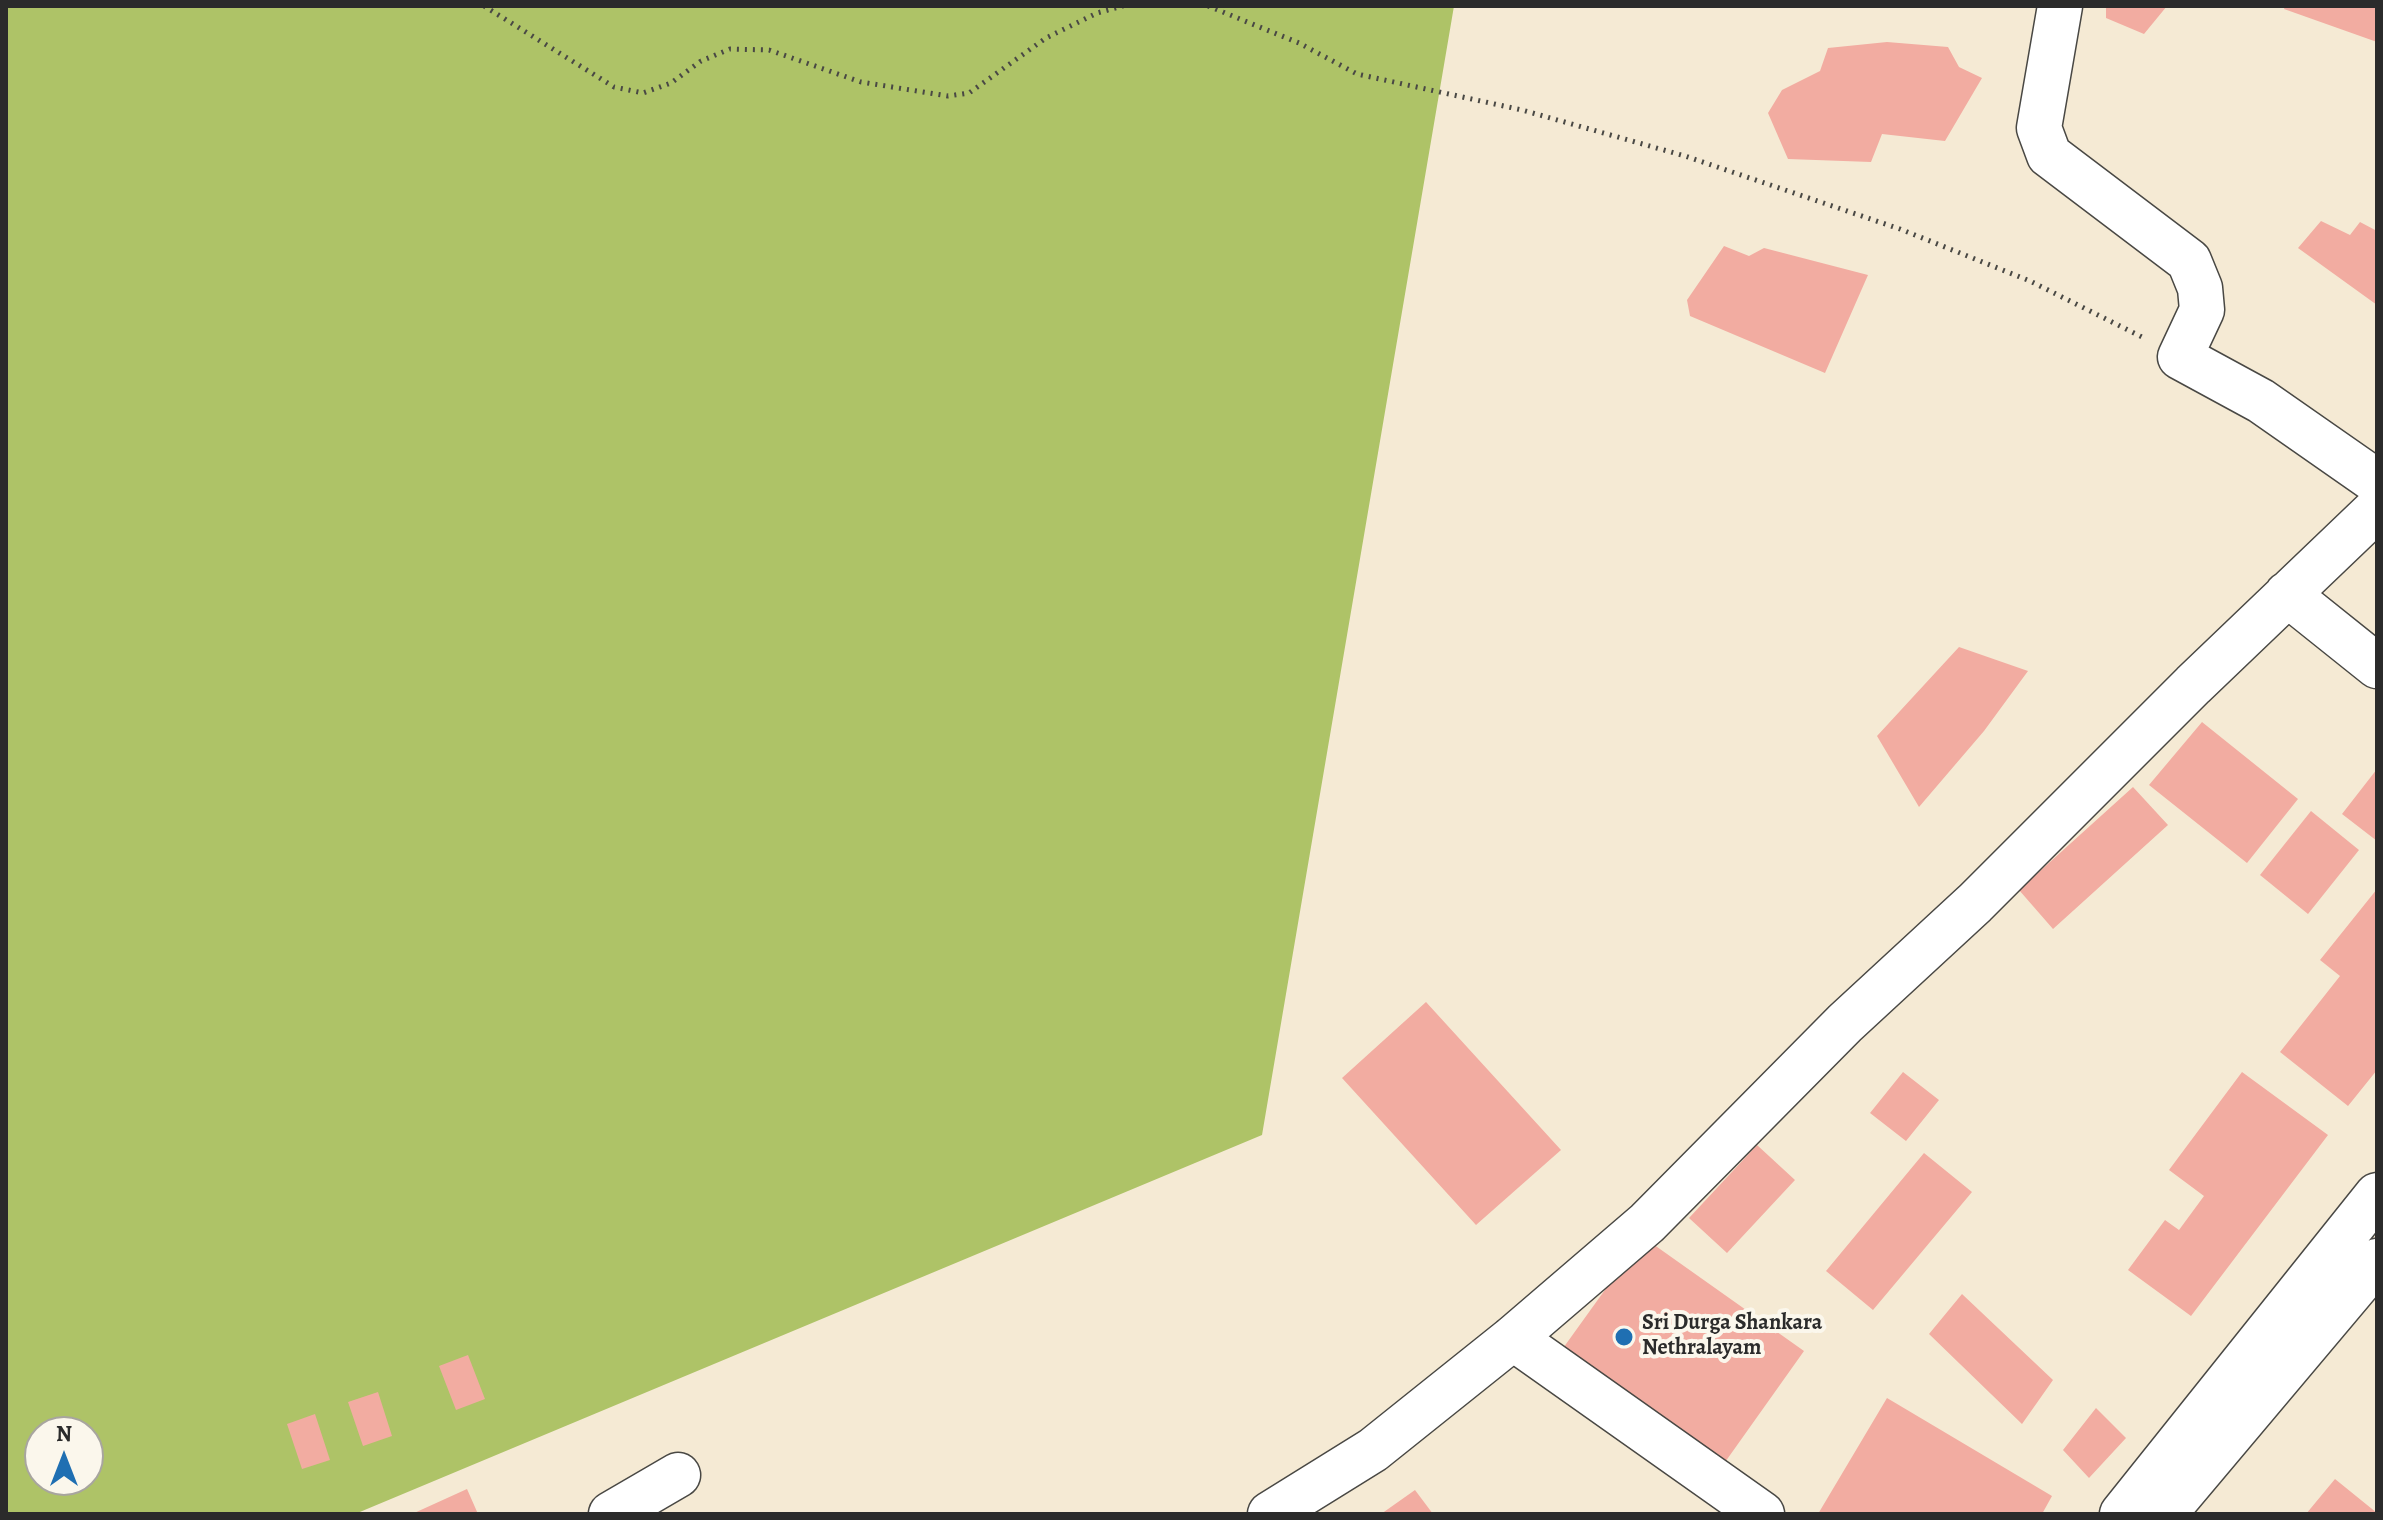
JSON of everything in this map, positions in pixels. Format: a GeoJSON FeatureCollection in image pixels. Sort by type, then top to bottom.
{"type":"FeatureCollection","features":[{"type":"Feature","properties":{"kind":"main road"},"geometry":{"type":"LineString","coordinates":[[2060,6],[2039,128],[2049,155],[2189,261],[2200,288],[2202,310],[2180,357],[2261,401],[2377,482]]}},
{"type":"Feature","properties":{"kind":"main road"},"geometry":{"type":"LineString","coordinates":[[1270,1514],[1373,1450],[1513,1338],[1647,1223],[1845,1023],[1975,903],[2377,509]]}},
{"type":"Feature","properties":{"kind":"main road"},"geometry":{"type":"LineString","coordinates":[[2287,594],[2377,666]]}},
{"type":"Feature","properties":{"kind":"main road"},"geometry":{"type":"LineString","coordinates":[[2122,1514],[2377,1195]]}},
{"type":"Feature","properties":{"kind":"main road"},"geometry":{"type":"LineString","coordinates":[[2164,1514],[2377,1261]]}},
{"type":"Feature","properties":{"kind":"main road"},"geometry":{"type":"LineString","coordinates":[[1513,1338],[1762,1514]]}},
{"type":"Feature","properties":{"kind":"main road"},"geometry":{"type":"LineString","coordinates":[[611,1514],[678,1475]]}},
{"type":"Feature","properties":{"kind":"path"},"geometry":{"type":"LineString","coordinates":[[484,6],[614,87],[643,93],[671,83],[701,61],[730,49],[769,50],[861,82],[948,96],[969,93],[1046,38],[1097,13],[1123,6]]}},
{"type":"Feature","properties":{"kind":"path"},"geometry":{"type":"LineString","coordinates":[[1208,6],[1299,43],[1357,74],[1522,110],[1670,152],[1900,229],[2030,281],[2180,357]]}},
{"type":"Feature","properties":{"kind":"green space"},"geometry":{"type":"Polygon","coordinates":[[[6,6],[1454,6],[1262,1135],[355,1514],[6,1514],[6,6]]]}},
{"type":"Feature","properties":{"kind":"building"},"geometry":{"type":"Polygon","coordinates":[[[2106,6],[2167,6],[2144,34],[2106,18],[2106,6]]]}},
{"type":"Feature","properties":{"kind":"building"},"geometry":{"type":"Polygon","coordinates":[[[2285,6],[2377,6],[2377,42],[2284,9],[2285,6]]]}},
{"type":"Feature","properties":{"kind":"building"},"geometry":{"type":"Polygon","coordinates":[[[1887,42],[1948,47],[1959,67],[1982,78],[1945,141],[1882,134],[1871,162],[1788,159],[1768,113],[1782,90],[1820,71],[1828,48],[1887,42]]]}},
{"type":"Feature","properties":{"kind":"building"},"geometry":{"type":"Polygon","coordinates":[[[2321,221],[2350,235],[2360,222],[2377,231],[2377,305],[2298,248],[2321,221]]]}},
{"type":"Feature","properties":{"kind":"building"},"geometry":{"type":"Polygon","coordinates":[[[1724,246],[1749,256],[1764,248],[1868,275],[1825,373],[1690,316],[1687,300],[1724,246]]]}},
{"type":"Feature","properties":{"kind":"building"},"geometry":{"type":"Polygon","coordinates":[[[1959,647],[2028,671],[1984,731],[1919,807],[1877,736],[1959,647]]]}},
{"type":"Feature","properties":{"kind":"building"},"geometry":{"type":"Polygon","coordinates":[[[2202,722],[2298,799],[2247,863],[2149,785],[2202,722]]]}},
{"type":"Feature","properties":{"kind":"building"},"geometry":{"type":"Polygon","coordinates":[[[2377,769],[2377,841],[2342,814],[2377,769]]]}},
{"type":"Feature","properties":{"kind":"building"},"geometry":{"type":"Polygon","coordinates":[[[2133,787],[2168,825],[2053,929],[2019,890],[2133,787]]]}},
{"type":"Feature","properties":{"kind":"building"},"geometry":{"type":"Polygon","coordinates":[[[2311,811],[2359,850],[2308,914],[2260,875],[2311,811]]]}},
{"type":"Feature","properties":{"kind":"building"},"geometry":{"type":"Polygon","coordinates":[[[2377,889],[2377,1070],[2348,1106],[2280,1052],[2340,976],[2320,960],[2377,889]]]}},
{"type":"Feature","properties":{"kind":"building"},"geometry":{"type":"Polygon","coordinates":[[[1426,1002],[1561,1150],[1476,1225],[1342,1078],[1426,1002]]]}},
{"type":"Feature","properties":{"kind":"building"},"geometry":{"type":"Polygon","coordinates":[[[1903,1072],[1939,1100],[1906,1141],[1870,1113],[1903,1072]]]}},
{"type":"Feature","properties":{"kind":"building"},"geometry":{"type":"Polygon","coordinates":[[[2242,1072],[2328,1135],[2191,1316],[2128,1270],[2165,1220],[2179,1230],[2204,1196],[2169,1170],[2242,1072]]]}},
{"type":"Feature","properties":{"kind":"building"},"geometry":{"type":"Polygon","coordinates":[[[1757,1145],[1795,1180],[1727,1253],[1689,1218],[1757,1145]]]}},
{"type":"Feature","properties":{"kind":"building"},"geometry":{"type":"Polygon","coordinates":[[[1924,1153],[1972,1192],[1873,1310],[1826,1271],[1924,1153]]]}},
{"type":"Feature","properties":{"kind":"building"},"geometry":{"type":"Polygon","coordinates":[[[1643,1237],[1804,1351],[1723,1465],[1561,1351],[1643,1237]]]}},
{"type":"Feature","properties":{"kind":"building"},"geometry":{"type":"Polygon","coordinates":[[[1962,1294],[2053,1380],[2022,1424],[1929,1334],[1962,1294]]]}},
{"type":"Feature","properties":{"kind":"building"},"geometry":{"type":"Polygon","coordinates":[[[468,1355],[485,1399],[456,1410],[439,1366],[468,1355]]]}},
{"type":"Feature","properties":{"kind":"building"},"geometry":{"type":"Polygon","coordinates":[[[378,1392],[392,1436],[363,1446],[348,1402],[378,1392]]]}},
{"type":"Feature","properties":{"kind":"building"},"geometry":{"type":"Polygon","coordinates":[[[1887,1398],[2052,1496],[2042,1514],[1818,1514],[1887,1398]]]}},
{"type":"Feature","properties":{"kind":"building"},"geometry":{"type":"Polygon","coordinates":[[[2096,1408],[2126,1438],[2089,1478],[2063,1450],[2096,1408]]]}},
{"type":"Feature","properties":{"kind":"building"},"geometry":{"type":"Polygon","coordinates":[[[315,1414],[330,1460],[302,1469],[287,1424],[315,1414]]]}},
{"type":"Feature","properties":{"kind":"building"},"geometry":{"type":"Polygon","coordinates":[[[2335,1479],[2377,1513],[2377,1514],[2306,1514],[2335,1479]]]}},
{"type":"Feature","properties":{"kind":"building"},"geometry":{"type":"Polygon","coordinates":[[[467,1489],[478,1514],[412,1514],[467,1489]]]}},
{"type":"Feature","properties":{"kind":"building"},"geometry":{"type":"Polygon","coordinates":[[[1415,1490],[1433,1514],[1381,1514],[1415,1490]]]}},
{"type":"Feature","properties":{"kind":"place","name":"Sri Durga Shankara Nethralayam"},"geometry":{"type":"Point","coordinates":[1624,1337]}}]}
